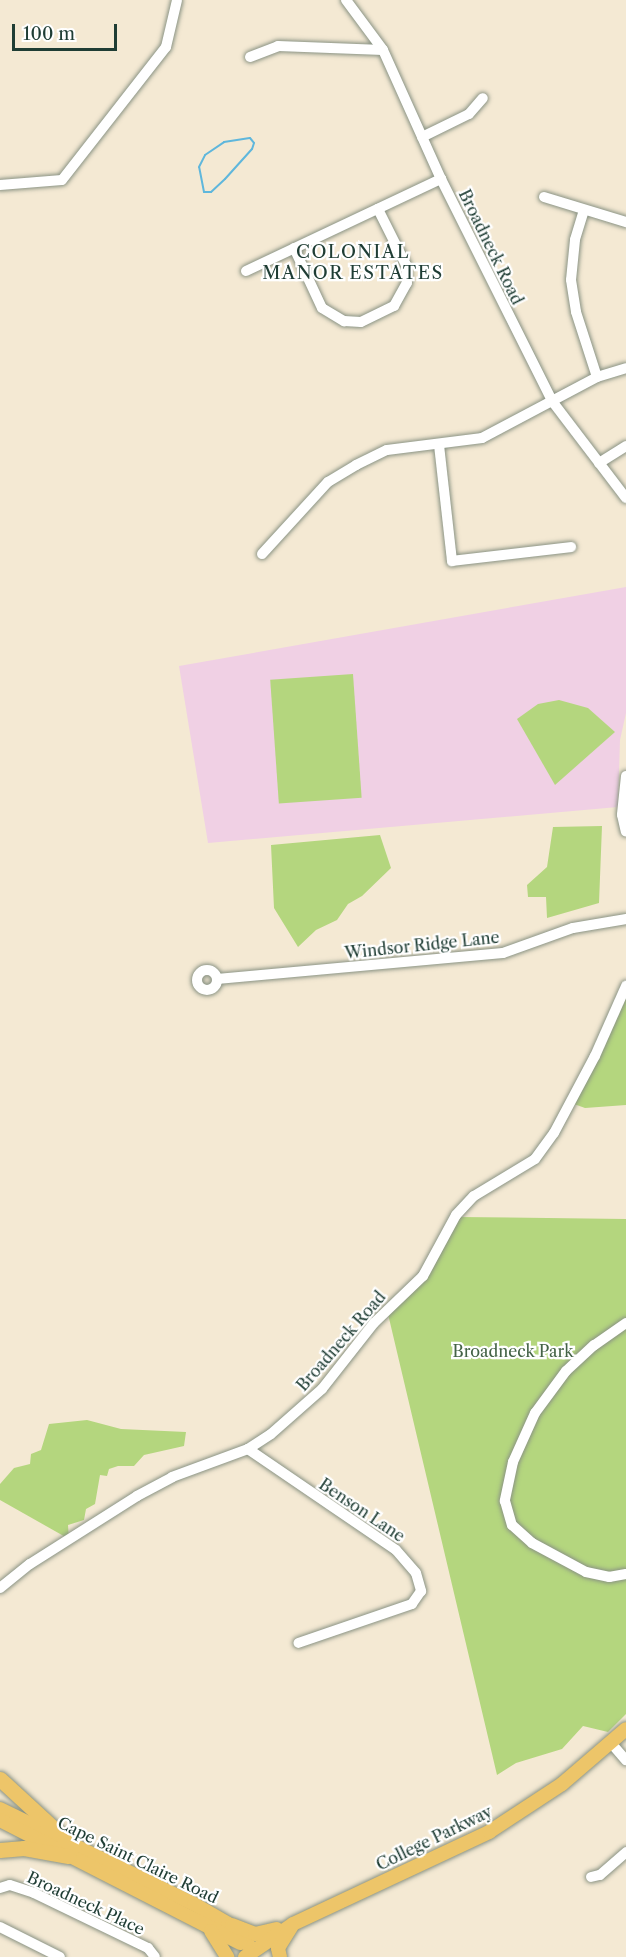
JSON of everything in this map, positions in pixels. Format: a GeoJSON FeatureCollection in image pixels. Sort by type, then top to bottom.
{"type":"FeatureCollection","features":[{"type":"Feature","properties":{"kind":"highway"},"geometry":{"type":"LineString","coordinates":[[0,1779],[71,1851]]}},
{"type":"Feature","properties":{"kind":"highway"},"geometry":{"type":"LineString","coordinates":[[0,1850],[24,1848],[71,1851]]}},
{"type":"Feature","properties":{"kind":"main road","name":"College Parkway"},"geometry":{"type":"LineString","coordinates":[[252,1955],[293,1923],[489,1832],[537,1802],[626,1729]]}},
{"type":"Feature","properties":{"kind":"main road","name":"Cape Saint Claire Road"},"geometry":{"type":"LineString","coordinates":[[0,1809],[71,1851],[204,1923],[252,1955]]}},
{"type":"Feature","properties":{"kind":"main road","name":"Cape Saint Claire Road"},"geometry":{"type":"LineString","coordinates":[[0,1820],[228,1924],[252,1955]]}},
{"type":"Feature","properties":{"kind":"main road"},"geometry":{"type":"LineString","coordinates":[[204,1923],[222,1944],[227,1957]]}},
{"type":"Feature","properties":{"kind":"main road"},"geometry":{"type":"LineString","coordinates":[[228,1924],[255,1934],[293,1923]]}},
{"type":"Feature","properties":{"kind":"main road"},"geometry":{"type":"LineString","coordinates":[[280,1957],[278,1948],[293,1923]]}},
{"type":"Feature","properties":{"kind":"street"},"geometry":{"type":"LineString","coordinates":[[0,185],[62,180],[166,47],[177,0]]}},
{"type":"Feature","properties":{"kind":"street","name":"Broadneck Road"},"geometry":{"type":"LineString","coordinates":[[346,0],[383,50],[441,179],[552,401],[626,498]]}},
{"type":"Feature","properties":{"kind":"street"},"geometry":{"type":"LineString","coordinates":[[250,57],[278,46],[383,50]]}},
{"type":"Feature","properties":{"kind":"street"},"geometry":{"type":"LineString","coordinates":[[422,137],[469,114],[483,98]]}},
{"type":"Feature","properties":{"kind":"street"},"geometry":{"type":"LineString","coordinates":[[246,271],[441,179]]}},
{"type":"Feature","properties":{"kind":"street"},"geometry":{"type":"LineString","coordinates":[[543,197],[626,222]]}},
{"type":"Feature","properties":{"kind":"street"},"geometry":{"type":"LineString","coordinates":[[294,248],[322,308],[344,321],[361,322],[394,306],[406,283],[406,265],[378,209]]}},
{"type":"Feature","properties":{"kind":"street"},"geometry":{"type":"LineString","coordinates":[[584,210],[575,240],[571,280],[576,312],[597,377]]}},
{"type":"Feature","properties":{"kind":"street"},"geometry":{"type":"LineString","coordinates":[[262,554],[328,482],[387,450],[482,438],[597,377],[626,368]]}},
{"type":"Feature","properties":{"kind":"street"},"geometry":{"type":"LineString","coordinates":[[439,445],[452,561],[571,547]]}},
{"type":"Feature","properties":{"kind":"street"},"geometry":{"type":"LineString","coordinates":[[598,463],[626,446]]}},
{"type":"Feature","properties":{"kind":"street"},"geometry":{"type":"LineString","coordinates":[[626,776],[622,815],[626,832]]}},
{"type":"Feature","properties":{"kind":"street","name":"Windsor Ridge Lane"},"geometry":{"type":"LineString","coordinates":[[217,979],[502,953],[573,928],[626,920]]}},
{"type":"Feature","properties":{"kind":"street","name":"Broadneck Road"},"geometry":{"type":"LineString","coordinates":[[0,1588],[137,1496],[172,1477],[248,1449],[271,1434],[322,1389],[374,1323],[423,1276],[456,1215],[477,1192],[535,1159],[554,1133],[595,1056],[626,986]]}},
{"type":"Feature","properties":{"kind":"street"},"geometry":{"type":"LineString","coordinates":[[626,1323],[594,1345],[566,1371],[535,1413],[513,1462],[505,1501],[512,1525],[532,1543],[585,1572],[609,1577],[626,1574]]}},
{"type":"Feature","properties":{"kind":"street","name":"Benson Lane"},"geometry":{"type":"LineString","coordinates":[[248,1449],[396,1550],[416,1573],[420,1591],[412,1605],[298,1643]]}},
{"type":"Feature","properties":{"kind":"street"},"geometry":{"type":"LineString","coordinates":[[611,1743],[626,1760]]}},
{"type":"Feature","properties":{"kind":"street"},"geometry":{"type":"LineString","coordinates":[[591,1877],[600,1875],[626,1852]]}},
{"type":"Feature","properties":{"kind":"street","name":"Broadneck Place"},"geometry":{"type":"LineString","coordinates":[[0,1888],[10,1885],[34,1893],[148,1948],[154,1957]]}},
{"type":"Feature","properties":{"kind":"street"},"geometry":{"type":"LineString","coordinates":[[2,1932],[60,1957]]}},
{"type":"Feature","properties":{"kind":"shaded area"},"geometry":{"type":"Polygon","coordinates":[[[626,587],[626,713],[620,740],[618,807],[208,843],[179,666],[626,587]]]}},
{"type":"Feature","properties":{"kind":"green space"},"geometry":{"type":"Polygon","coordinates":[[[353,674],[362,798],[279,803],[270,680],[353,674]]]}},
{"type":"Feature","properties":{"kind":"green space"},"geometry":{"type":"Polygon","coordinates":[[[559,700],[588,708],[615,732],[555,785],[517,719],[538,704],[559,700]]]}},
{"type":"Feature","properties":{"kind":"green space"},"geometry":{"type":"Polygon","coordinates":[[[602,826],[599,903],[547,918],[546,897],[528,897],[527,885],[547,867],[553,827],[602,826]]]}},
{"type":"Feature","properties":{"kind":"green space"},"geometry":{"type":"Polygon","coordinates":[[[380,835],[391,868],[362,896],[348,904],[337,920],[316,930],[298,947],[274,908],[271,845],[380,835]]]}},
{"type":"Feature","properties":{"kind":"green space"},"geometry":{"type":"Polygon","coordinates":[[[626,995],[626,1105],[585,1108],[574,1104],[626,995]]]}},
{"type":"Feature","properties":{"kind":"green space","name":"Broadneck Park"},"geometry":{"type":"Polygon","coordinates":[[[458,1217],[626,1219],[626,1714],[608,1732],[583,1726],[562,1749],[516,1763],[497,1775],[388,1314],[430,1274],[458,1217]]]}},
{"type":"Feature","properties":{"kind":"green space"},"geometry":{"type":"Polygon","coordinates":[[[87,1420],[121,1429],[186,1432],[184,1446],[144,1455],[134,1466],[118,1466],[109,1469],[107,1476],[100,1475],[95,1504],[86,1509],[84,1520],[68,1525],[69,1539],[0,1500],[0,1484],[14,1468],[30,1464],[31,1454],[41,1450],[49,1424],[87,1420]]]}},
{"type":"Feature","properties":{"kind":"waterway"},"geometry":{"type":"LineString","coordinates":[[250,138],[254,143],[252,149],[211,192],[204,192],[199,167],[205,155],[224,142],[250,138]]}},
{"type":"Feature","properties":{"kind":"district","name":"COLONIAL MANOR ESTATES"},"geometry":{"type":"Point","coordinates":[353,263]}}]}
